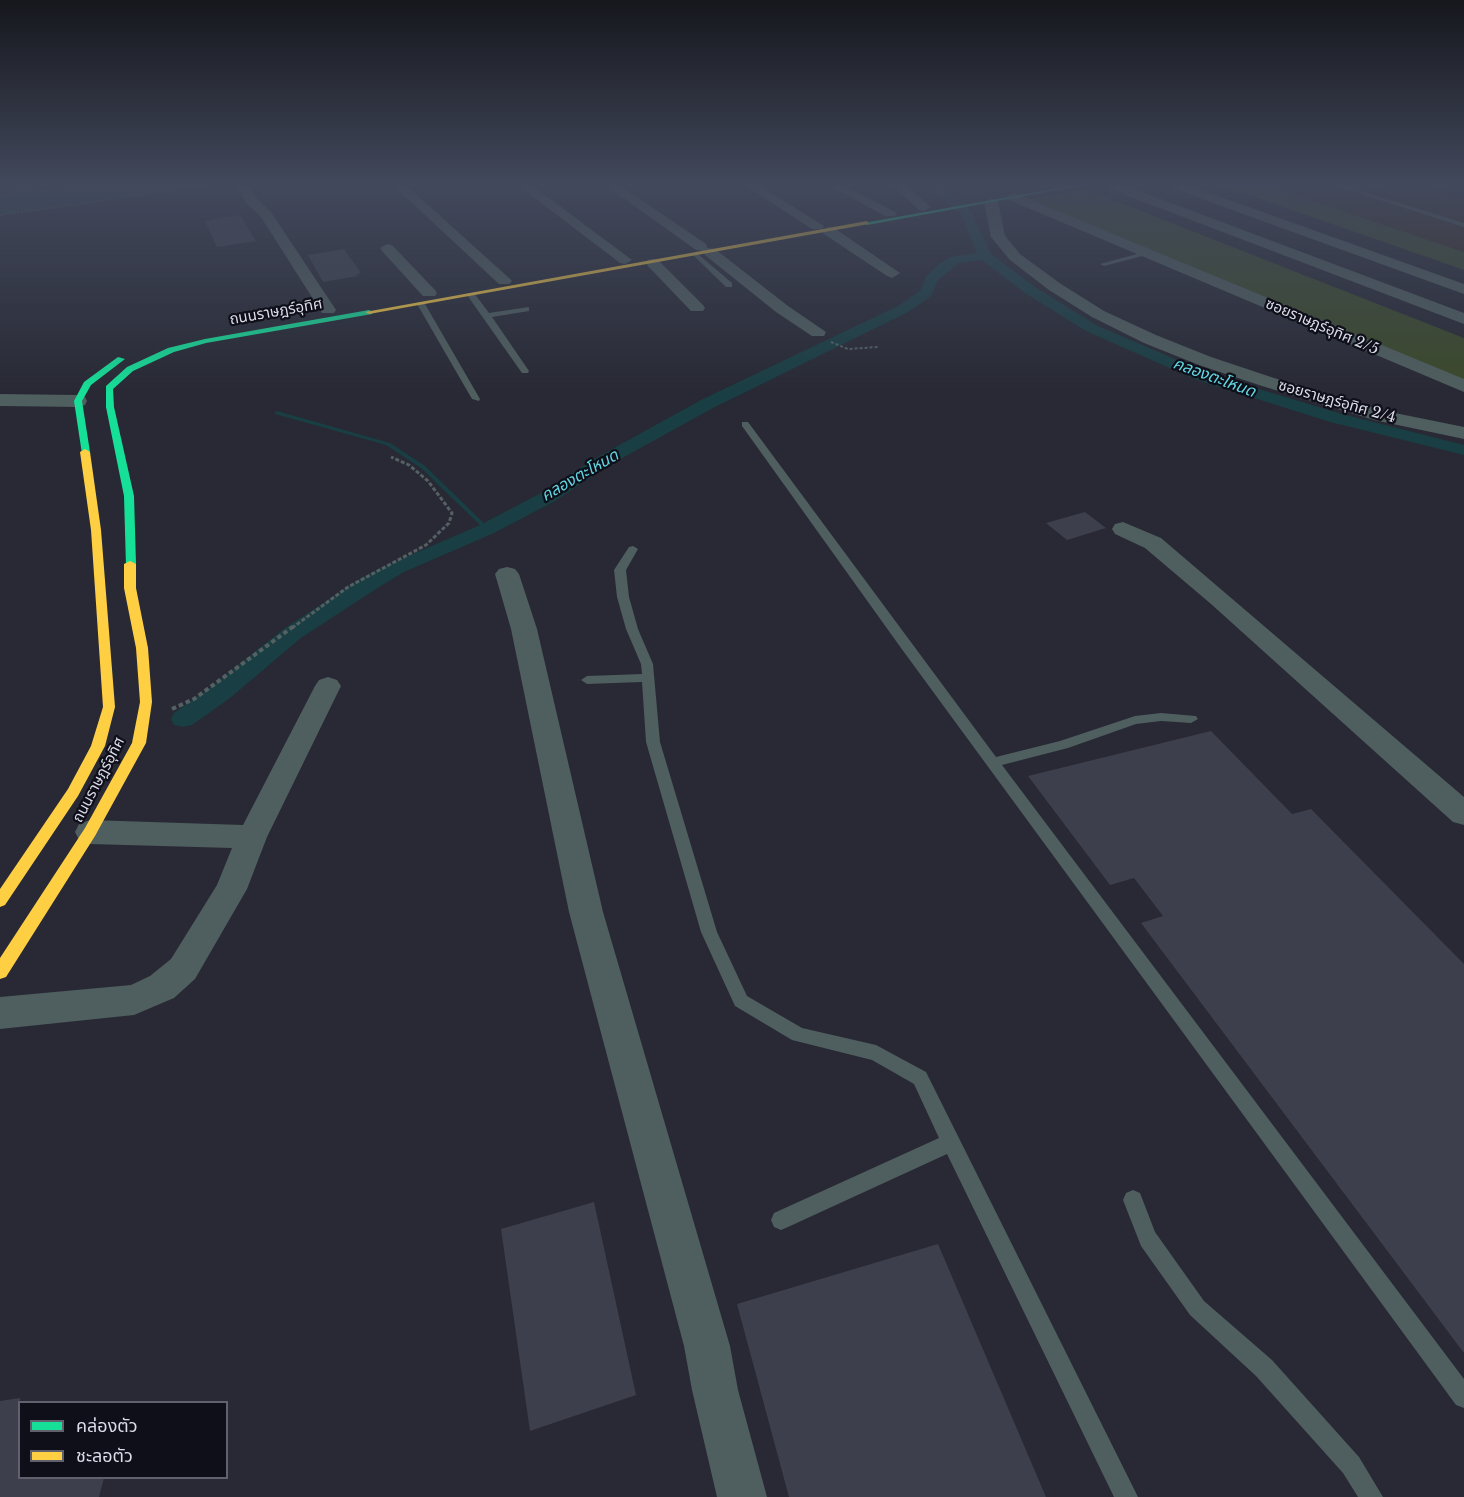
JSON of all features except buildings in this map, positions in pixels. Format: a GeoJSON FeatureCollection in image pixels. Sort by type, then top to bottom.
{"type":"FeatureCollection","features":[{"type":"Feature","properties":{"kind":"main road","name":"ถนนราษฎร์อุทิศ"},"geometry":{"type":"LineString","coordinates":[[0,972],[90,832],[139,743],[146,702],[142,648],[130,588],[129,496],[110,407],[109,388],[130,369],[171,350],[504,282],[625,260],[661,256]]}},
{"type":"Feature","properties":{"kind":"main road","name":"ถนนราษฎร์อุทิศ"},"geometry":{"type":"LineString","coordinates":[[0,901],[73,792],[98,746],[109,707],[96,530],[78,401],[87,384],[119,360],[156,344],[193,333],[328,310],[471,295],[683,256]]}},
{"type":"Feature","properties":{"kind":"street"},"geometry":{"type":"LineString","coordinates":[[293,256],[328,310]]}},
{"type":"Feature","properties":{"kind":"street"},"geometry":{"type":"LineString","coordinates":[[393,256],[425,299]]}},
{"type":"Feature","properties":{"kind":"street"},"geometry":{"type":"LineString","coordinates":[[476,256],[504,282]]}},
{"type":"Feature","properties":{"kind":"street"},"geometry":{"type":"LineString","coordinates":[[619,256],[625,260]]}},
{"type":"Feature","properties":{"kind":"street"},"geometry":{"type":"LineString","coordinates":[[710,256],[782,309],[818,332]]}},
{"type":"Feature","properties":{"kind":"street"},"geometry":{"type":"LineString","coordinates":[[866,256],[892,273]]}},
{"type":"Feature","properties":{"kind":"street","name":"ซอยราษฎร์อุทิศ 2/4"},"geometry":{"type":"LineString","coordinates":[[1015,256],[1055,287],[1098,314],[1205,362],[1381,416],[1464,433]]}},
{"type":"Feature","properties":{"kind":"street","name":"ซอยราษฎร์อุทิศ 2/5"},"geometry":{"type":"LineString","coordinates":[[1155,256],[1464,386]]}},
{"type":"Feature","properties":{"kind":"street"},"geometry":{"type":"LineString","coordinates":[[1298,256],[1464,319]]}},
{"type":"Feature","properties":{"kind":"street"},"geometry":{"type":"LineString","coordinates":[[1372,256],[1464,289]]}},
{"type":"Feature","properties":{"kind":"street"},"geometry":{"type":"LineString","coordinates":[[653,263],[697,308]]}},
{"type":"Feature","properties":{"kind":"street"},"geometry":{"type":"LineString","coordinates":[[1150,339],[1177,334]]}},
{"type":"Feature","properties":{"kind":"street"},"geometry":{"type":"LineString","coordinates":[[0,400],[78,401]]}},
{"type":"Feature","properties":{"kind":"street"},"geometry":{"type":"LineString","coordinates":[[1123,529],[1153,543],[1464,814]]}},
{"type":"Feature","properties":{"kind":"street"},"geometry":{"type":"LineString","coordinates":[[507,574],[524,629],[586,912],[707,1346],[715,1390],[742,1497]]}},
{"type":"Feature","properties":{"kind":"street"},"geometry":{"type":"LineString","coordinates":[[0,1013],[134,1000],[162,987],[183,969],[231,889],[252,837],[327,686]]}},
{"type":"Feature","properties":{"kind":"street"},"geometry":{"type":"LineString","coordinates":[[90,832],[252,837]]}},
{"type":"Feature","properties":{"kind":"lane"},"geometry":{"type":"LineString","coordinates":[[707,256],[729,285]]}},
{"type":"Feature","properties":{"kind":"lane"},"geometry":{"type":"LineString","coordinates":[[1104,264],[1137,256]]}},
{"type":"Feature","properties":{"kind":"lane"},"geometry":{"type":"LineString","coordinates":[[471,295],[525,371]]}},
{"type":"Feature","properties":{"kind":"lane"},"geometry":{"type":"LineString","coordinates":[[425,299],[476,399]]}},
{"type":"Feature","properties":{"kind":"lane"},"geometry":{"type":"LineString","coordinates":[[488,316],[526,309]]}},
{"type":"Feature","properties":{"kind":"lane"},"geometry":{"type":"LineString","coordinates":[[745,424],[993,763],[1464,1397]]}},
{"type":"Feature","properties":{"kind":"lane"},"geometry":{"type":"LineString","coordinates":[[633,549],[620,570],[632,629],[647,664],[646,678],[653,742],[709,932],[741,1001],[798,1035],[876,1053],[920,1077],[950,1143],[1126,1497]]}},
{"type":"Feature","properties":{"kind":"lane"},"geometry":{"type":"LineString","coordinates":[[587,680],[646,678]]}},
{"type":"Feature","properties":{"kind":"lane"},"geometry":{"type":"LineString","coordinates":[[993,763],[1064,746],[1135,720],[1161,717],[1191,719]]}},
{"type":"Feature","properties":{"kind":"lane"},"geometry":{"type":"LineString","coordinates":[[781,1220],[950,1143]]}},
{"type":"Feature","properties":{"kind":"lane"},"geometry":{"type":"LineString","coordinates":[[1133,1200],[1148,1239],[1197,1308],[1264,1368],[1351,1466],[1371,1497]]}},
{"type":"Feature","properties":{"kind":"path"},"geometry":{"type":"LineString","coordinates":[[849,349],[878,347]]}},
{"type":"Feature","properties":{"kind":"path"},"geometry":{"type":"LineString","coordinates":[[169,710],[194,699],[348,587],[426,545],[449,523],[452,513],[428,481],[409,465],[391,457]]}},
{"type":"Feature","properties":{"kind":"shaded area"},"geometry":{"type":"Polygon","coordinates":[[[1155,256],[1255,256],[1464,338],[1464,387],[1155,256]]]}},
{"type":"Feature","properties":{"kind":"shaded area"},"geometry":{"type":"Polygon","coordinates":[[[1423,256],[1464,256],[1464,270],[1423,256]]]}},
{"type":"Feature","properties":{"kind":"waterway","name":"คลองตะโหนด"},"geometry":{"type":"LineString","coordinates":[[183,719],[221,692],[293,633],[371,582],[397,568],[487,529],[548,497],[600,463],[707,404],[903,309],[926,293],[932,278],[955,260],[985,256]]}},
{"type":"Feature","properties":{"kind":"waterway","name":"คลองตะโหนด"},"geometry":{"type":"LineString","coordinates":[[985,256],[1030,290],[1091,328],[1203,377],[1336,418],[1464,450]]}},
{"type":"Feature","properties":{"kind":"waterway"},"geometry":{"type":"LineString","coordinates":[[277,413],[388,444],[423,467],[487,529]]}},
{"type":"Feature","properties":{"kind":"traffic: fast"},"geometry":{"type":"LineString","coordinates":[[130,564],[129,496],[110,407],[109,388],[130,369],[171,350],[205,341],[369,312]]}},
{"type":"Feature","properties":{"kind":"traffic: fast"},"geometry":{"type":"LineString","coordinates":[[85,452],[78,401],[87,384],[121,359]]}},
{"type":"Feature","properties":{"kind":"traffic: slow"},"geometry":{"type":"LineString","coordinates":[[369,312],[683,256]]}},
{"type":"Feature","properties":{"kind":"traffic: slow"},"geometry":{"type":"LineString","coordinates":[[0,901],[73,792],[98,746],[109,707],[96,530],[85,452]]}},
{"type":"Feature","properties":{"kind":"traffic: slow"},"geometry":{"type":"LineString","coordinates":[[0,972],[90,832],[139,743],[146,702],[142,648],[130,588],[130,564]]}}]}
